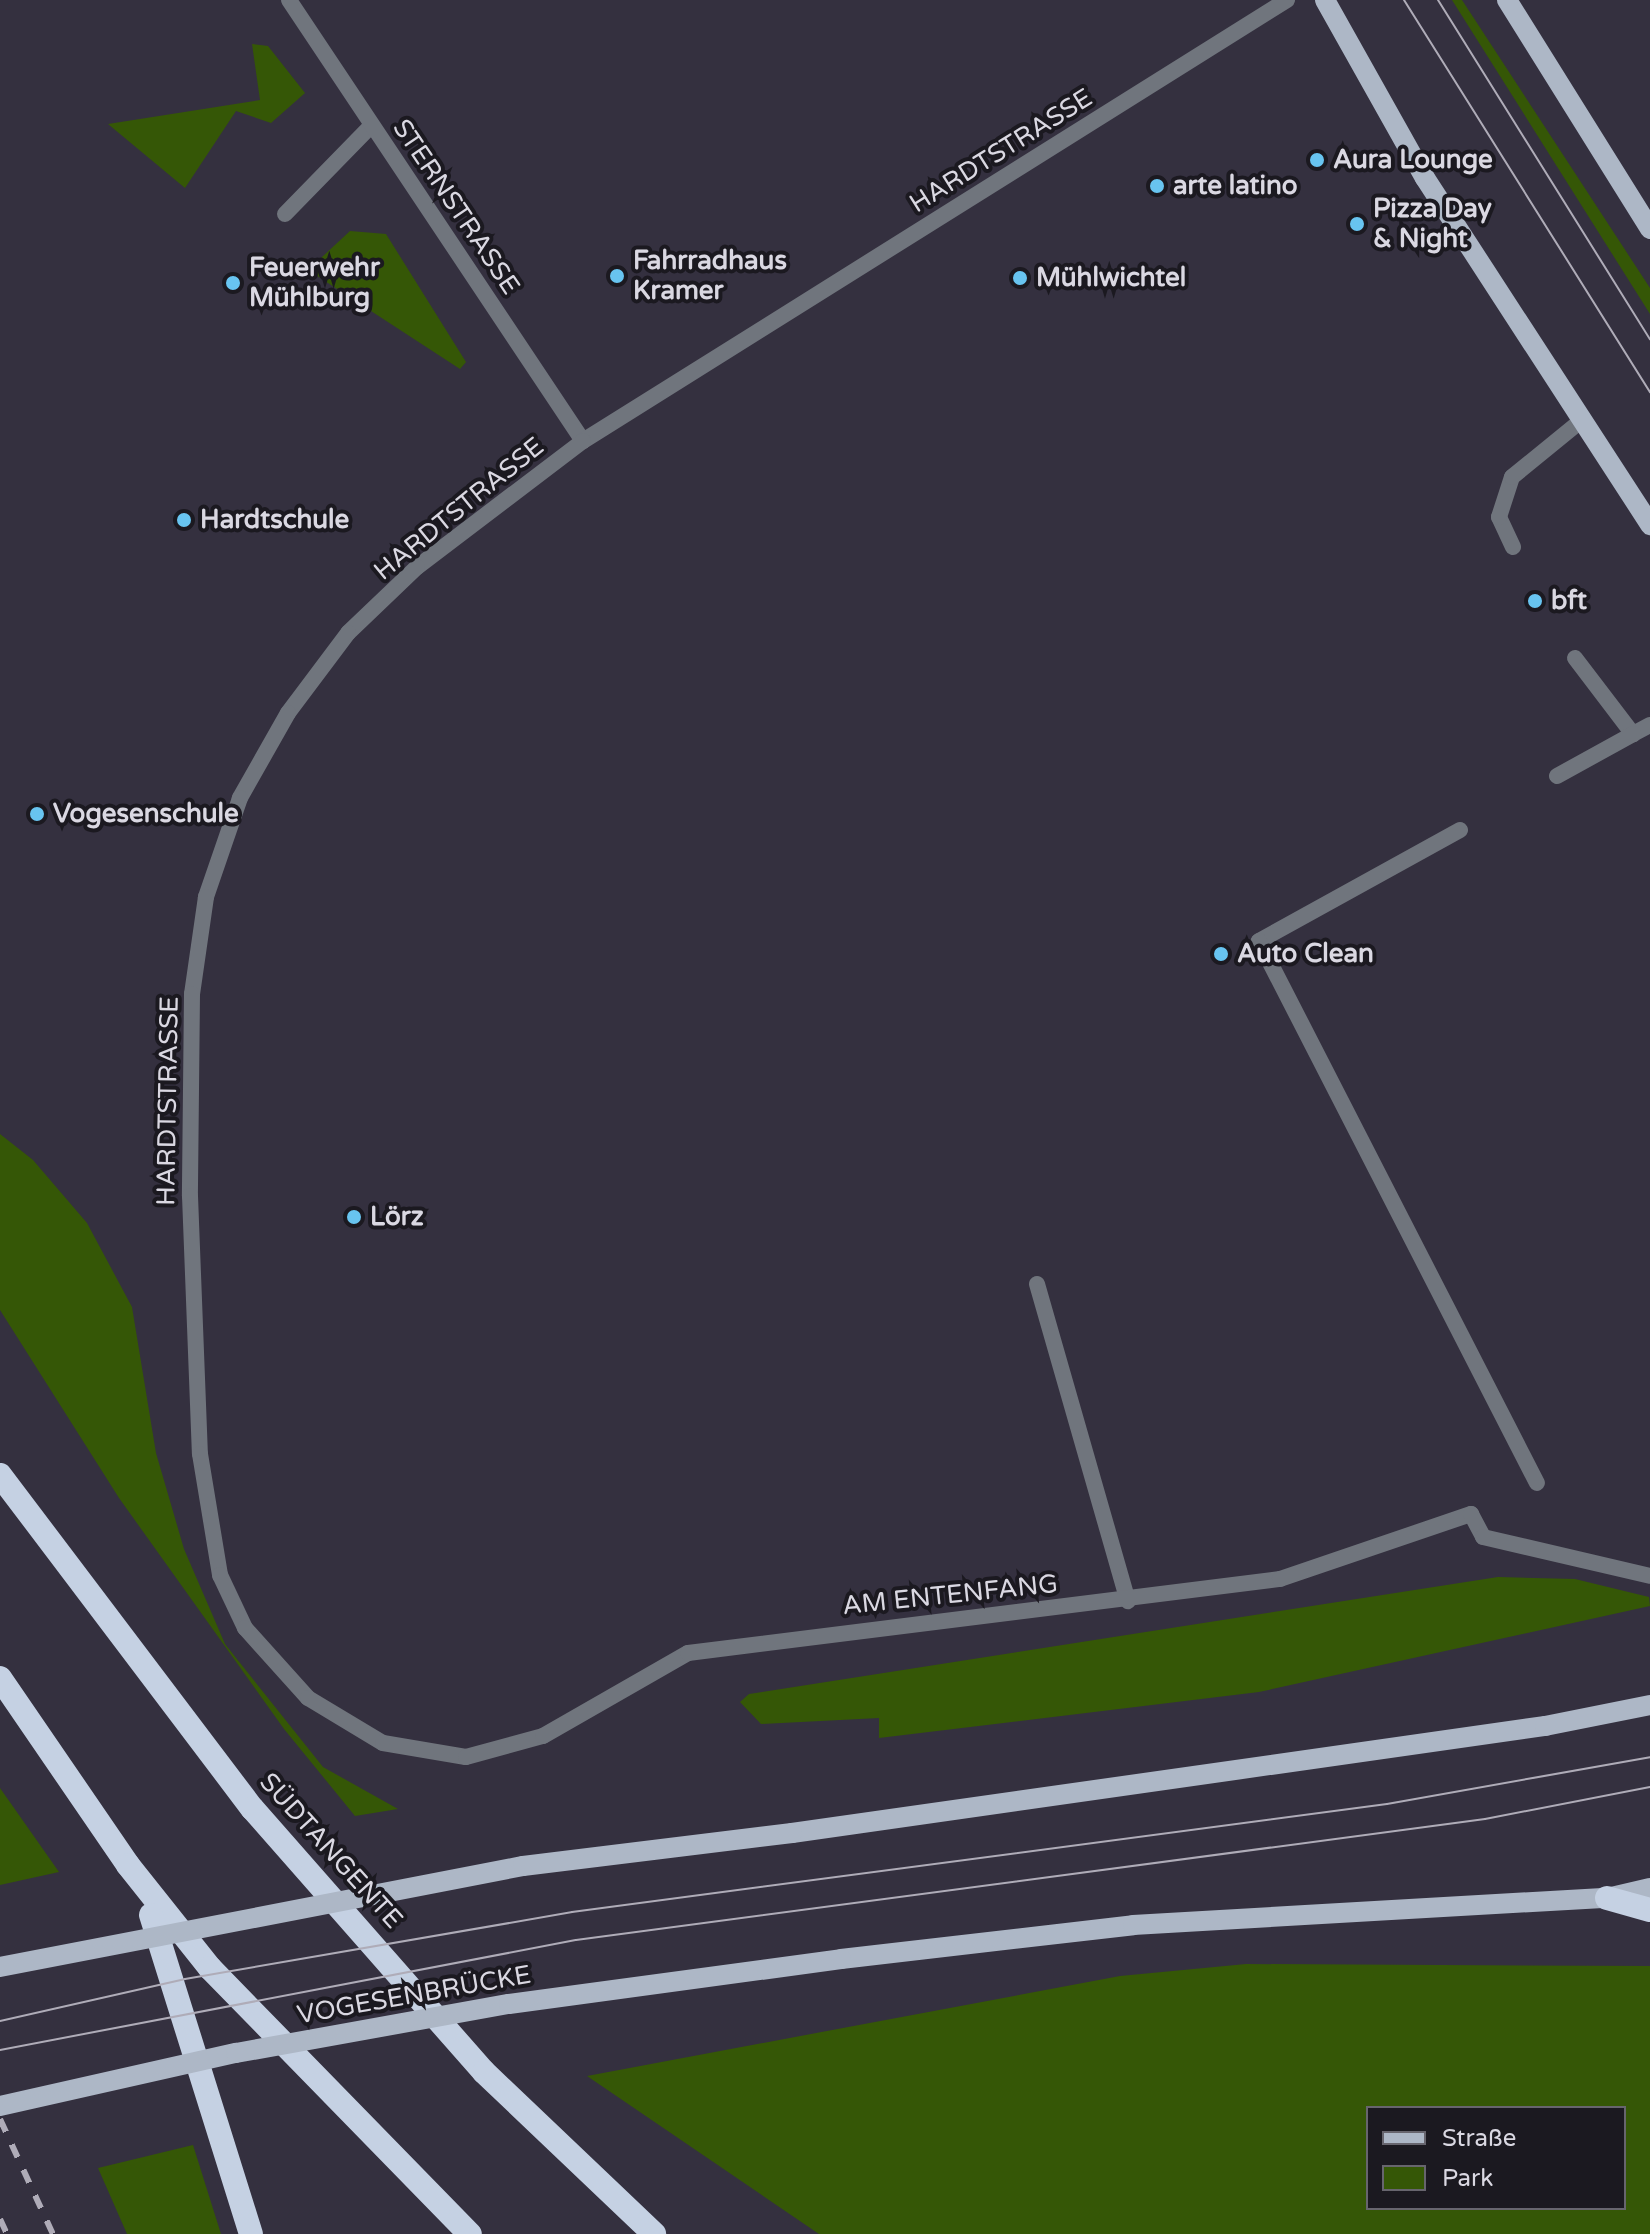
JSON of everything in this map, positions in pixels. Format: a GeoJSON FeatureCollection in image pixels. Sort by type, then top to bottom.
{"type":"FeatureCollection","features":[{"type":"Feature","properties":{"kind":"highway","name":"SÜDTANGENTE"},"geometry":{"type":"LineString","coordinates":[[0,1475],[252,1808],[484,2072],[654,2234]]}},
{"type":"Feature","properties":{"kind":"highway"},"geometry":{"type":"LineString","coordinates":[[0,1678],[128,1865],[220,1979],[470,2234]]}},
{"type":"Feature","properties":{"kind":"highway"},"geometry":{"type":"LineString","coordinates":[[128,1865],[168,1953],[251,2234]]}},
{"type":"Feature","properties":{"kind":"highway"},"geometry":{"type":"LineString","coordinates":[[1607,1898],[1650,1910]]}},
{"type":"Feature","properties":{"kind":"main road"},"geometry":{"type":"LineString","coordinates":[[1325,0],[1425,178],[1650,525]]}},
{"type":"Feature","properties":{"kind":"main road"},"geometry":{"type":"LineString","coordinates":[[1507,0],[1650,229]]}},
{"type":"Feature","properties":{"kind":"main road"},"geometry":{"type":"LineString","coordinates":[[0,1967],[507,1869],[792,1833],[1545,1726],[1650,1705]]}},
{"type":"Feature","properties":{"kind":"main road"},"geometry":{"type":"LineString","coordinates":[[1607,1898],[1650,1888]]}},
{"type":"Feature","properties":{"kind":"main road","name":"VOGESENBRÜCKE"},"geometry":{"type":"LineString","coordinates":[[0,2106],[236,2053],[479,2010],[841,1959],[1133,1925],[1607,1898]]}},
{"type":"Feature","properties":{"kind":"street","name":"STERNSTRASSE"},"geometry":{"type":"LineString","coordinates":[[289,0],[583,441]]}},
{"type":"Feature","properties":{"kind":"street","name":"HARDTSTRASSE"},"geometry":{"type":"LineString","coordinates":[[277,1669],[245,1628],[220,1575],[200,1454],[190,1196],[192,994],[206,897],[240,798],[288,713],[348,633],[417,567],[583,441],[1287,0]]}},
{"type":"Feature","properties":{"kind":"street"},"geometry":{"type":"LineString","coordinates":[[285,214],[372,125]]}},
{"type":"Feature","properties":{"kind":"street"},"geometry":{"type":"LineString","coordinates":[[1513,547],[1499,517],[1512,477],[1583,419]]}},
{"type":"Feature","properties":{"kind":"street"},"geometry":{"type":"LineString","coordinates":[[1575,658],[1633,734]]}},
{"type":"Feature","properties":{"kind":"street"},"geometry":{"type":"LineString","coordinates":[[1557,776],[1650,725]]}},
{"type":"Feature","properties":{"kind":"street"},"geometry":{"type":"LineString","coordinates":[[1460,830],[1259,941],[1537,1483]]}},
{"type":"Feature","properties":{"kind":"street"},"geometry":{"type":"LineString","coordinates":[[1037,1284],[1128,1601]]}},
{"type":"Feature","properties":{"kind":"street","name":"AM ENTENFANG"},"geometry":{"type":"LineString","coordinates":[[277,1669],[308,1698],[383,1743],[466,1757],[543,1736],[688,1653],[1128,1601],[1280,1579],[1471,1514],[1483,1537],[1650,1576]]}},
{"type":"Feature","properties":{"kind":"green space"},"geometry":{"type":"Polygon","coordinates":[[[1452,0],[1462,0],[1650,288],[1650,314],[1452,0]]]}},
{"type":"Feature","properties":{"kind":"green space"},"geometry":{"type":"Polygon","coordinates":[[[252,44],[268,46],[305,93],[271,123],[236,111],[185,188],[108,124],[260,100],[252,44]]]}},
{"type":"Feature","properties":{"kind":"green space"},"geometry":{"type":"Polygon","coordinates":[[[350,231],[386,234],[466,362],[460,369],[308,270],[350,231]]]}},
{"type":"Feature","properties":{"kind":"green space"},"geometry":{"type":"Polygon","coordinates":[[[0,1134],[33,1160],[87,1223],[132,1307],[156,1453],[184,1549],[225,1644],[323,1767],[398,1809],[355,1816],[284,1729],[119,1498],[0,1310],[0,1134]]]}},
{"type":"Feature","properties":{"kind":"green space"},"geometry":{"type":"Polygon","coordinates":[[[1498,1577],[1575,1579],[1649,1597],[1650,1606],[1259,1692],[879,1738],[879,1718],[761,1724],[740,1702],[749,1694],[1498,1577]]]}},
{"type":"Feature","properties":{"kind":"green space"},"geometry":{"type":"Polygon","coordinates":[[[0,1788],[59,1872],[0,1885],[0,1788]]]}},
{"type":"Feature","properties":{"kind":"green space"},"geometry":{"type":"Polygon","coordinates":[[[1246,1964],[1650,1966],[1650,2234],[819,2234],[587,2076],[1120,1976],[1246,1964]]]}},
{"type":"Feature","properties":{"kind":"green space"},"geometry":{"type":"Polygon","coordinates":[[[193,2145],[221,2234],[127,2234],[98,2168],[193,2145]]]}},
{"type":"Feature","properties":{"kind":"tram line"},"geometry":{"type":"LineString","coordinates":[[1404,0],[1650,392]]}},
{"type":"Feature","properties":{"kind":"tram line"},"geometry":{"type":"LineString","coordinates":[[1438,0],[1650,339]]}},
{"type":"Feature","properties":{"kind":"tram line"},"geometry":{"type":"LineString","coordinates":[[0,2021],[185,1979],[572,1912],[1387,1804],[1650,1757]]}},
{"type":"Feature","properties":{"kind":"tram line"},"geometry":{"type":"LineString","coordinates":[[0,2050],[576,1940],[1485,1819],[1650,1787]]}},
{"type":"Feature","properties":{"kind":"railway"},"geometry":{"type":"LineString","coordinates":[[0,2119],[53,2234]]}},
{"type":"Feature","properties":{"kind":"railway"},"geometry":{"type":"LineString","coordinates":[[0,2219],[7,2234]]}},
{"type":"Feature","properties":{"kind":"place","name":"Aura Lounge"},"geometry":{"type":"Point","coordinates":[1317,160]}},
{"type":"Feature","properties":{"kind":"place","name":"arte latino"},"geometry":{"type":"Point","coordinates":[1157,186]}},
{"type":"Feature","properties":{"kind":"place","name":"Pizza Day & Night"},"geometry":{"type":"Point","coordinates":[1357,224]}},
{"type":"Feature","properties":{"kind":"place","name":"Fahrradhaus Kramer"},"geometry":{"type":"Point","coordinates":[617,276]}},
{"type":"Feature","properties":{"kind":"place","name":"Mühlwichtel"},"geometry":{"type":"Point","coordinates":[1020,278]}},
{"type":"Feature","properties":{"kind":"place","name":"Feuerwehr Mühlburg"},"geometry":{"type":"Point","coordinates":[233,283]}},
{"type":"Feature","properties":{"kind":"place","name":"Hardtschule"},"geometry":{"type":"Point","coordinates":[184,520]}},
{"type":"Feature","properties":{"kind":"place","name":"bft"},"geometry":{"type":"Point","coordinates":[1535,601]}},
{"type":"Feature","properties":{"kind":"place","name":"Vogesenschule"},"geometry":{"type":"Point","coordinates":[37,814]}},
{"type":"Feature","properties":{"kind":"place","name":"Auto Clean"},"geometry":{"type":"Point","coordinates":[1221,954]}},
{"type":"Feature","properties":{"kind":"place","name":"Lörz"},"geometry":{"type":"Point","coordinates":[354,1217]}}]}
